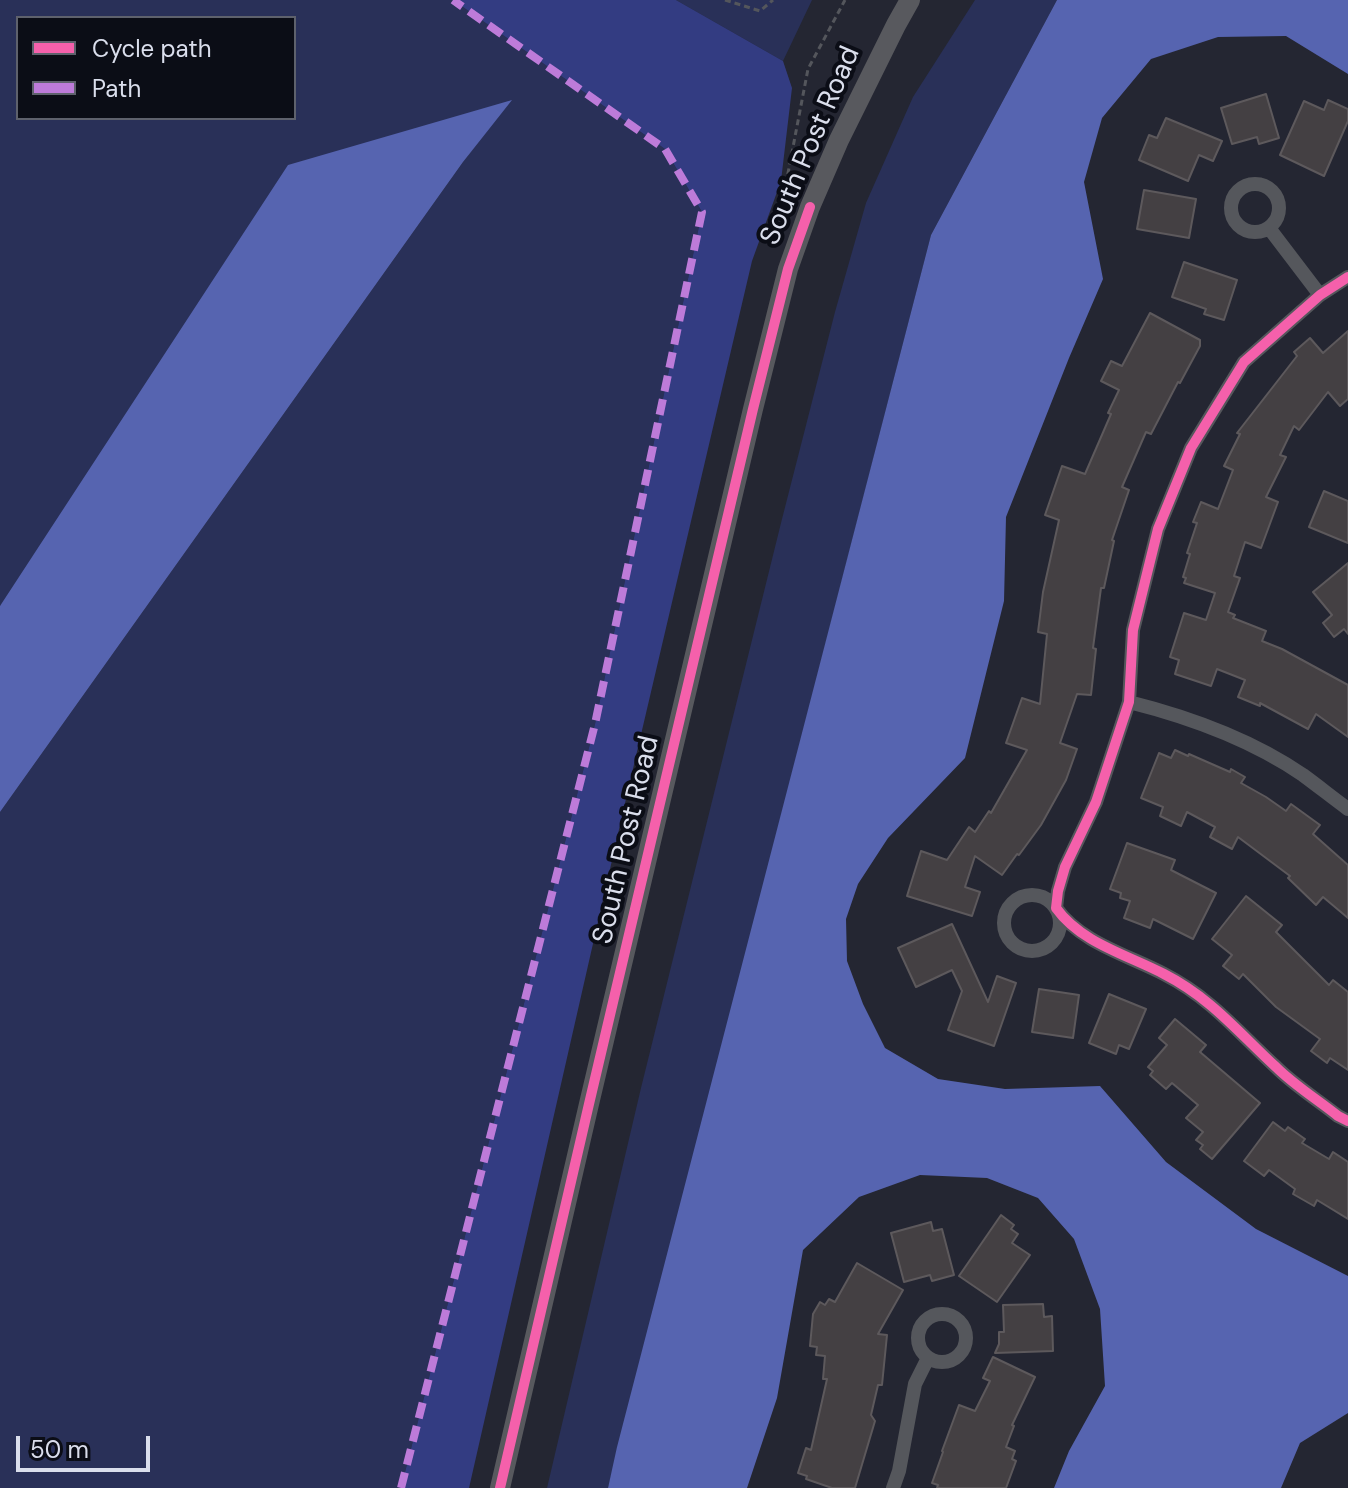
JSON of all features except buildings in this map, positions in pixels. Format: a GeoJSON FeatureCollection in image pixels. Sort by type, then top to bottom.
{"type":"FeatureCollection","features":[{"type":"Feature","properties":{"kind":"street"},"geometry":{"type":"LineString","coordinates":[[896,25],[902,0]]}},
{"type":"Feature","properties":{"kind":"street","name":"South Post Road"},"geometry":{"type":"LineString","coordinates":[[500,1488],[788,269],[828,166],[910,0]]}},
{"type":"Feature","properties":{"kind":"street"},"geometry":{"type":"LineString","coordinates":[[1269,228],[1320,295]]}},
{"type":"Feature","properties":{"kind":"street"},"geometry":{"type":"LineString","coordinates":[[1348,277],[1320,295],[1244,362],[1191,448],[1158,529],[1133,630],[1129,702],[1093,811],[1074,844],[1058,891],[1056,908],[1060,925],[1057,934],[1046,947],[1028,951],[1012,943],[1004,927],[1007,908],[1013,901],[1031,894],[1050,901],[1056,908],[1065,921],[1082,934],[1199,994],[1278,1070],[1348,1121]]}},
{"type":"Feature","properties":{"kind":"street"},"geometry":{"type":"LineString","coordinates":[[1129,702],[1170,712],[1239,739],[1301,774],[1348,809]]}},
{"type":"Feature","properties":{"kind":"street"},"geometry":{"type":"LineString","coordinates":[[893,1488],[915,1384],[928,1358]]}},
{"type":"Feature","properties":{"kind":"path"},"geometry":{"type":"LineString","coordinates":[[725,0],[760,11],[773,0]]}},
{"type":"Feature","properties":{"kind":"path"},"geometry":{"type":"LineString","coordinates":[[784,194],[808,69],[845,0]]}},
{"type":"Feature","properties":{"kind":"shaded area"},"geometry":{"type":"Polygon","coordinates":[[[0,0],[453,0],[665,149],[702,212],[595,724],[401,1488],[0,1488],[0,812],[510,100],[0,606],[0,0]]]}},
{"type":"Feature","properties":{"kind":"shaded area"},"geometry":{"type":"Polygon","coordinates":[[[453,0],[676,0],[783,61],[792,88],[781,181],[752,261],[469,1488],[401,1488],[595,724],[702,212],[665,149],[453,0]]]}},
{"type":"Feature","properties":{"kind":"shaded area"},"geometry":{"type":"Polygon","coordinates":[[[676,0],[812,0],[783,61],[676,0]]]}},
{"type":"Feature","properties":{"kind":"shaded area"},"geometry":{"type":"Polygon","coordinates":[[[975,0],[1057,0],[931,235],[608,1488],[547,1488],[641,1088],[782,519],[866,203],[913,97],[975,0]]]}},
{"type":"Feature","properties":{"kind":"shaded area"},"geometry":{"type":"Polygon","coordinates":[[[1057,0],[1348,0],[1348,74],[1286,36],[1218,37],[1151,59],[1102,118],[1084,182],[1103,279],[1006,517],[1004,601],[965,758],[888,838],[858,884],[846,919],[847,961],[863,1004],[885,1048],[938,1079],[1005,1089],[1100,1086],[1166,1162],[1256,1229],[1348,1276],[1348,1413],[1300,1443],[1281,1488],[1054,1488],[1069,1451],[1105,1386],[1100,1309],[1074,1239],[1038,1198],[987,1178],[920,1175],[859,1197],[803,1250],[777,1398],[747,1488],[608,1488],[931,235],[1057,0]]]}},
{"type":"Feature","properties":{"kind":"shaded area"},"geometry":{"type":"Polygon","coordinates":[[[512,100],[463,162],[0,812],[0,606],[288,165],[512,100]]]}},
{"type":"Feature","properties":{"kind":"marked path"},"geometry":{"type":"LineString","coordinates":[[401,1488],[595,724],[702,212],[665,149],[453,0]]}},
{"type":"Feature","properties":{"kind":"cycle path"},"geometry":{"type":"LineString","coordinates":[[500,1488],[753,409],[788,269],[810,207]]}},
{"type":"Feature","properties":{"kind":"cycle path"},"geometry":{"type":"LineString","coordinates":[[1348,277],[1320,295],[1244,362],[1191,448],[1158,529],[1133,630],[1129,702],[1096,802],[1065,867],[1056,908],[1066,920],[1092,939],[1181,983],[1223,1016],[1290,1080],[1348,1121]]}}]}
